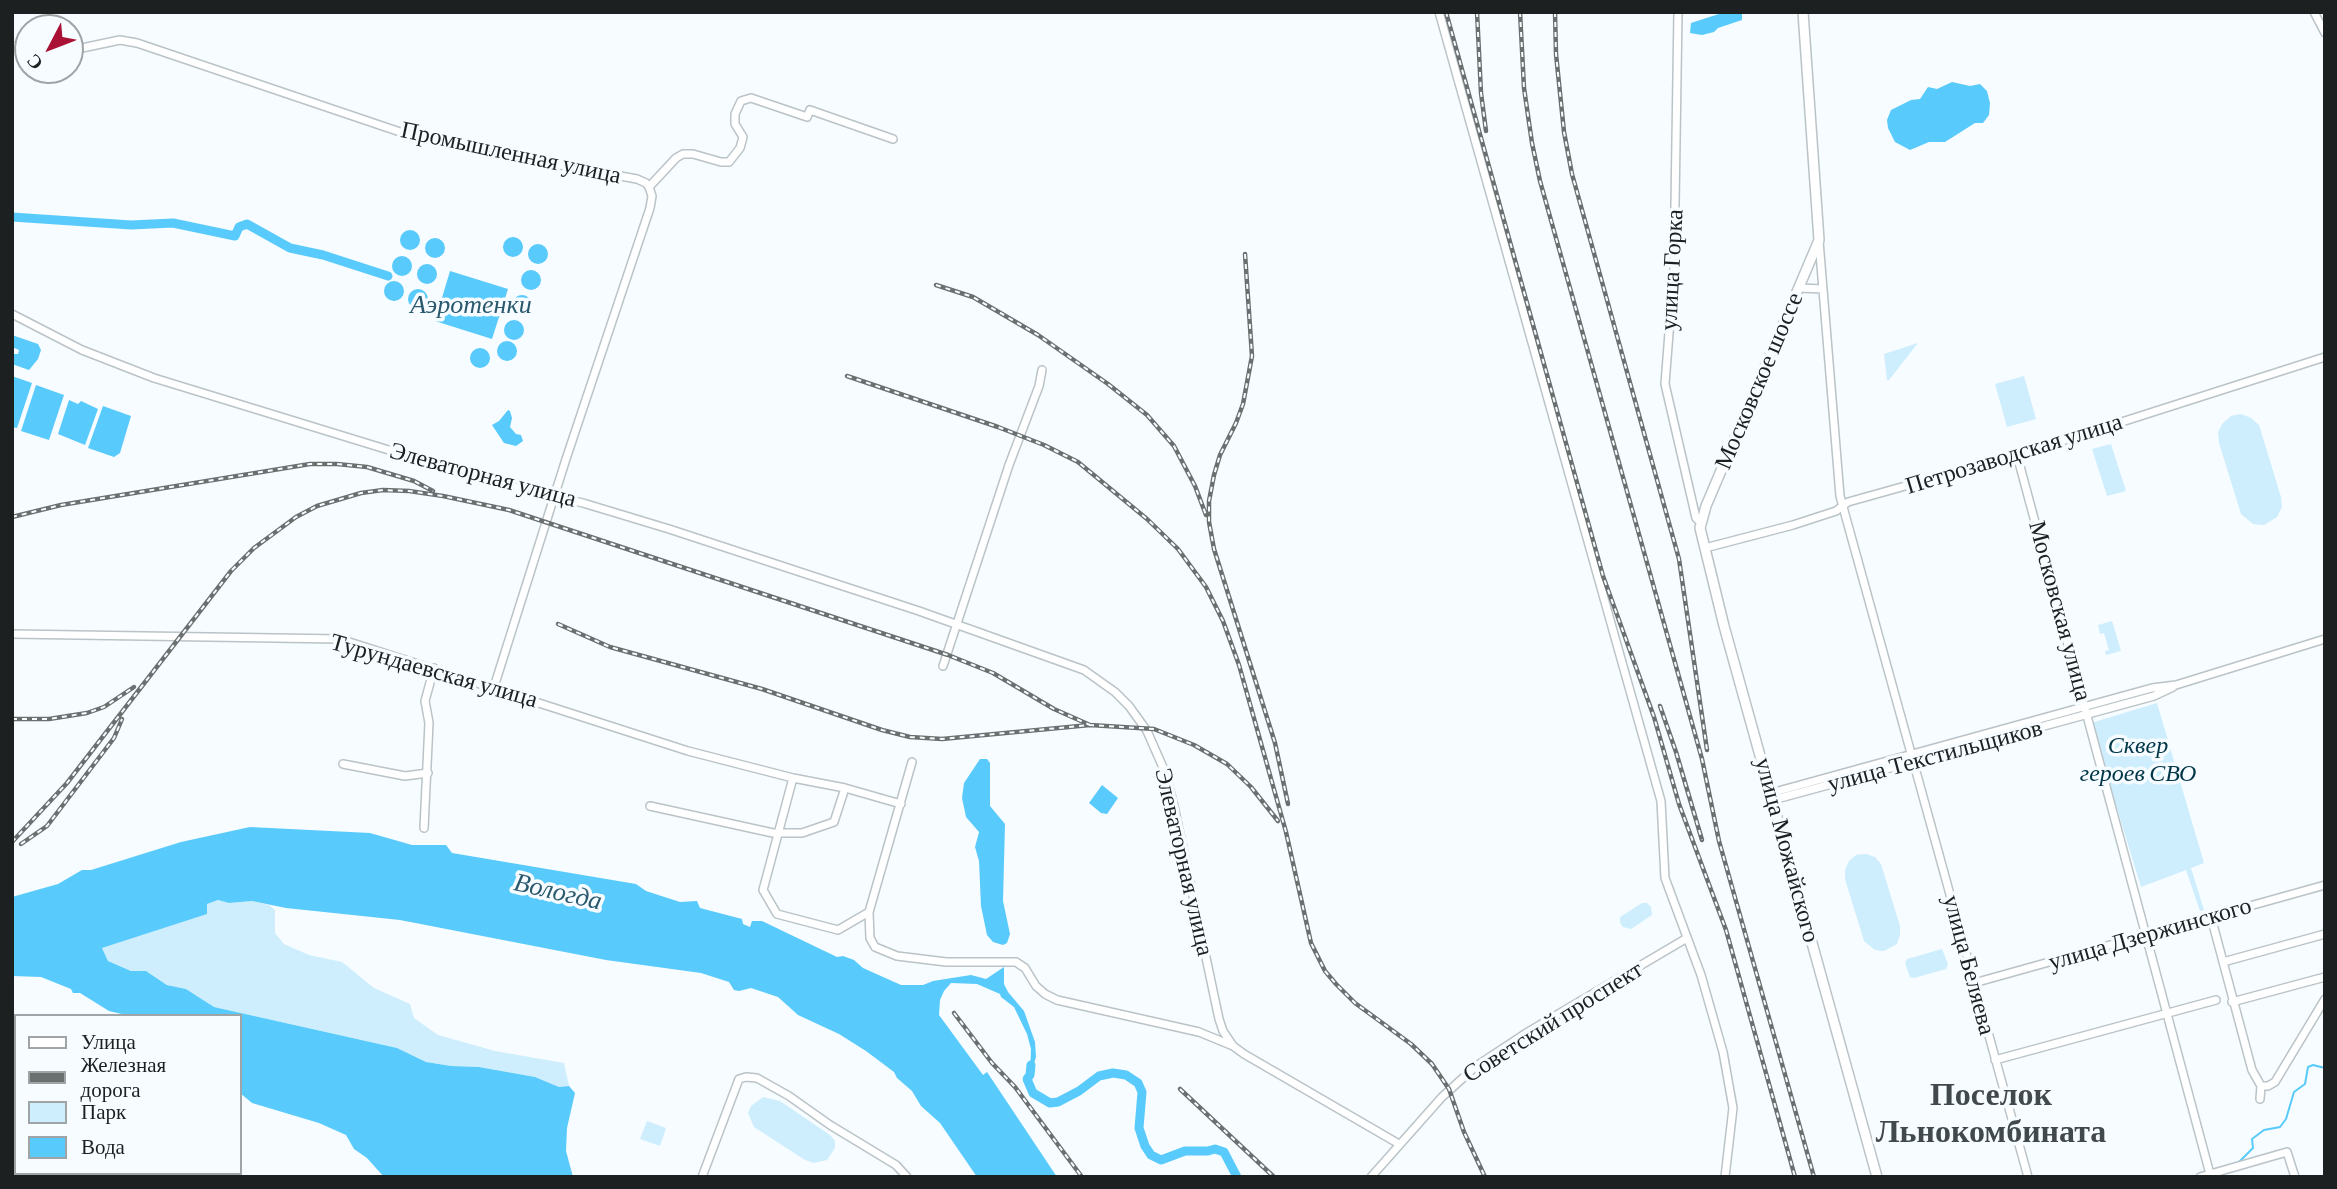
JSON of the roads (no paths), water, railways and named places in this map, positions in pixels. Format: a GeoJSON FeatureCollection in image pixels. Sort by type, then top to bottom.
{"type":"FeatureCollection","features":[{"type":"Feature","properties":{"kind":"main road","name":"Московское шоссе"},"geometry":{"type":"LineString","coordinates":[[1701,523],[1819,240],[1804,12]]}},
{"type":"Feature","properties":{"kind":"main road","name":"улица Можайского"},"geometry":{"type":"LineString","coordinates":[[1701,523],[1704,548],[1877,1177]]}},
{"type":"Feature","properties":{"kind":"street"},"geometry":{"type":"LineString","coordinates":[[1439,12],[1661,801],[1665,878],[1684,940],[1696,961],[1732,1094],[1732,1120],[1725,1177]]}},
{"type":"Feature","properties":{"kind":"street","name":"улица Горка"},"geometry":{"type":"LineString","coordinates":[[1678,12],[1674,269],[1665,384],[1696,518],[1701,523]]}},
{"type":"Feature","properties":{"kind":"street"},"geometry":{"type":"LineString","coordinates":[[2314,12],[2325,33]]}},
{"type":"Feature","properties":{"kind":"street","name":"Промышленная улица"},"geometry":{"type":"LineString","coordinates":[[84,46],[120,40],[137,43],[410,135],[637,179],[649,187],[652,196],[650,208],[566,459],[494,687]]}},
{"type":"Feature","properties":{"kind":"street"},"geometry":{"type":"LineString","coordinates":[[649,187],[683,154],[706,156],[721,163],[729,162],[740,148],[743,137],[735,124],[735,114],[741,101],[751,98],[807,117],[810,110],[893,139]]}},
{"type":"Feature","properties":{"kind":"street","name":"Московское шоссе"},"geometry":{"type":"LineString","coordinates":[[1819,240],[1836,468],[1842,507],[1913,757]]}},
{"type":"Feature","properties":{"kind":"street"},"geometry":{"type":"LineString","coordinates":[[1799,288],[1823,289]]}},
{"type":"Feature","properties":{"kind":"street","name":"Элеваторная улица"},"geometry":{"type":"LineString","coordinates":[[12,314],[82,350],[154,378],[493,482],[556,496],[669,529],[1084,670],[1115,692],[1143,725],[1158,755],[1170,789],[1219,1019],[1233,1046]]}},
{"type":"Feature","properties":{"kind":"street","name":"Петрозаводская улица"},"geometry":{"type":"LineString","coordinates":[[1704,548],[1793,525],[1836,511],[1848,502],[2017,455],[2325,357]]}},
{"type":"Feature","properties":{"kind":"street"},"geometry":{"type":"LineString","coordinates":[[943,666],[1009,466],[1031,411],[1042,370]]}},
{"type":"Feature","properties":{"kind":"street","name":"Московская улица"},"geometry":{"type":"LineString","coordinates":[[2017,455],[2089,715],[2210,1174]]}},
{"type":"Feature","properties":{"kind":"street","name":"Турундаевская улица"},"geometry":{"type":"LineString","coordinates":[[12,634],[340,639],[688,751],[901,804]]}},
{"type":"Feature","properties":{"kind":"street","name":"улица Текстильщиков"},"geometry":{"type":"LineString","coordinates":[[1913,757],[2089,715],[2153,692],[2325,639]]}},
{"type":"Feature","properties":{"kind":"street"},"geometry":{"type":"LineString","coordinates":[[424,828],[429,723],[425,701],[434,668]]}},
{"type":"Feature","properties":{"kind":"street","name":"улица Текстильщиков"},"geometry":{"type":"LineString","coordinates":[[1772,796],[2086,706],[2153,692]]}},
{"type":"Feature","properties":{"kind":"street","name":"улица Беляева"},"geometry":{"type":"LineString","coordinates":[[1913,757],[2028,1177]]}},
{"type":"Feature","properties":{"kind":"street"},"geometry":{"type":"LineString","coordinates":[[912,762],[869,912],[870,939],[874,947],[897,956],[946,962],[1016,962],[1025,968],[1036,986],[1057,1000],[1199,1032],[1233,1046],[1399,1144]]}},
{"type":"Feature","properties":{"kind":"street"},"geometry":{"type":"LineString","coordinates":[[343,764],[405,776],[428,773]]}},
{"type":"Feature","properties":{"kind":"street"},"geometry":{"type":"LineString","coordinates":[[793,778],[763,890],[777,914],[799,922],[838,930],[869,912]]}},
{"type":"Feature","properties":{"kind":"street"},"geometry":{"type":"LineString","coordinates":[[650,806],[778,833],[803,834],[834,822],[845,788]]}},
{"type":"Feature","properties":{"kind":"street","name":"улица Дзержинского"},"geometry":{"type":"LineString","coordinates":[[1974,983],[2325,885]]}},
{"type":"Feature","properties":{"kind":"street"},"geometry":{"type":"LineString","coordinates":[[2211,917],[2252,1070],[2261,1086],[2260,1099]]}},
{"type":"Feature","properties":{"kind":"street"},"geometry":{"type":"LineString","coordinates":[[2223,962],[2325,934]]}},
{"type":"Feature","properties":{"kind":"street","name":"Советский проспект"},"geometry":{"type":"LineString","coordinates":[[1371,1177],[1449,1089],[1493,1054],[1684,940]]}},
{"type":"Feature","properties":{"kind":"street"},"geometry":{"type":"LineString","coordinates":[[2232,1002],[2325,977]]}},
{"type":"Feature","properties":{"kind":"street"},"geometry":{"type":"LineString","coordinates":[[2261,1086],[2269,1086],[2275,1082],[2325,999]]}},
{"type":"Feature","properties":{"kind":"street"},"geometry":{"type":"LineString","coordinates":[[1995,1060],[2216,1000]]}},
{"type":"Feature","properties":{"kind":"street"},"geometry":{"type":"LineString","coordinates":[[702,1177],[738,1079],[746,1077],[757,1078],[789,1096],[830,1125],[896,1165],[907,1177]]}},
{"type":"Feature","properties":{"kind":"street"},"geometry":{"type":"LineString","coordinates":[[2200,1177],[2287,1152],[2295,1177]]}},
{"type":"Feature","properties":{"kind":"water"},"geometry":{"type":"Polygon","coordinates":[[[1725,12],[1742,13],[1742,20],[1702,35],[1690,33],[1691,23],[1725,12]]]}},
{"type":"Feature","properties":{"kind":"water"},"geometry":{"type":"Polygon","coordinates":[[[1952,82],[1970,86],[1980,84],[1987,91],[1989,115],[1983,123],[1975,123],[1945,142],[1929,142],[1910,150],[1895,142],[1887,120],[1891,110],[1911,100],[1920,99],[1928,87],[1937,89],[1952,82]]]}},
{"type":"Feature","properties":{"kind":"water"},"geometry":{"type":"Polygon","coordinates":[[[410,230],[417,233],[420,240],[417,247],[410,250],[403,247],[400,240],[403,233],[410,230]]]}},
{"type":"Feature","properties":{"kind":"water"},"geometry":{"type":"Polygon","coordinates":[[[513,237],[520,240],[523,247],[520,254],[513,257],[506,254],[503,247],[506,240],[513,237]]]}},
{"type":"Feature","properties":{"kind":"water"},"geometry":{"type":"Polygon","coordinates":[[[435,238],[442,241],[445,248],[442,255],[435,258],[428,255],[425,248],[428,241],[435,238]]]}},
{"type":"Feature","properties":{"kind":"water"},"geometry":{"type":"Polygon","coordinates":[[[538,244],[545,247],[548,254],[545,261],[538,264],[531,261],[528,254],[531,247],[538,244]]]}},
{"type":"Feature","properties":{"kind":"water"},"geometry":{"type":"Polygon","coordinates":[[[402,256],[409,259],[412,266],[409,273],[402,276],[395,273],[392,266],[395,259],[402,256]]]}},
{"type":"Feature","properties":{"kind":"water"},"geometry":{"type":"Polygon","coordinates":[[[427,264],[434,267],[437,274],[434,281],[427,284],[420,281],[417,274],[420,267],[427,264]]]}},
{"type":"Feature","properties":{"kind":"water"},"geometry":{"type":"Polygon","coordinates":[[[531,270],[538,273],[541,280],[538,287],[531,290],[524,287],[521,280],[524,273],[531,270]]]}},
{"type":"Feature","properties":{"kind":"water","name":"Аэротенки"},"geometry":{"type":"Polygon","coordinates":[[[450,271],[508,289],[492,339],[435,321],[450,271]]]}},
{"type":"Feature","properties":{"kind":"water"},"geometry":{"type":"Polygon","coordinates":[[[394,281],[401,284],[404,291],[401,298],[394,301],[387,298],[384,291],[387,284],[394,281]]]}},
{"type":"Feature","properties":{"kind":"water"},"geometry":{"type":"Polygon","coordinates":[[[418,289],[425,292],[428,299],[425,306],[418,309],[411,306],[408,299],[411,292],[418,289]]]}},
{"type":"Feature","properties":{"kind":"water"},"geometry":{"type":"Polygon","coordinates":[[[522,295],[529,298],[532,305],[529,312],[522,315],[515,312],[512,305],[515,298],[522,295]]]}},
{"type":"Feature","properties":{"kind":"water"},"geometry":{"type":"Polygon","coordinates":[[[514,320],[521,323],[524,330],[521,337],[514,340],[507,337],[504,330],[507,323],[514,320]]]}},
{"type":"Feature","properties":{"kind":"water"},"geometry":{"type":"Polygon","coordinates":[[[12,335],[38,344],[41,350],[29,370],[12,364],[12,354],[18,354],[19,350],[12,347],[12,335]]]}},
{"type":"Feature","properties":{"kind":"water"},"geometry":{"type":"Polygon","coordinates":[[[507,341],[514,344],[517,351],[514,358],[507,361],[500,358],[497,351],[500,344],[507,341]]]}},
{"type":"Feature","properties":{"kind":"water"},"geometry":{"type":"Polygon","coordinates":[[[480,348],[487,351],[490,358],[487,365],[480,368],[473,365],[470,358],[473,351],[480,348]]]}},
{"type":"Feature","properties":{"kind":"water"},"geometry":{"type":"Polygon","coordinates":[[[12,376],[32,383],[17,428],[12,427],[12,376]]]}},
{"type":"Feature","properties":{"kind":"water"},"geometry":{"type":"Polygon","coordinates":[[[36,385],[64,395],[49,440],[21,431],[36,385]]]}},
{"type":"Feature","properties":{"kind":"water"},"geometry":{"type":"Polygon","coordinates":[[[69,400],[78,404],[81,401],[98,409],[85,445],[58,434],[69,400]]]}},
{"type":"Feature","properties":{"kind":"water"},"geometry":{"type":"Polygon","coordinates":[[[103,406],[131,416],[120,453],[114,457],[88,448],[103,406]]]}},
{"type":"Feature","properties":{"kind":"water"},"geometry":{"type":"Polygon","coordinates":[[[508,410],[512,418],[510,427],[516,434],[521,435],[523,441],[516,446],[504,443],[492,425],[508,410]]]}},
{"type":"Feature","properties":{"kind":"water"},"geometry":{"type":"Polygon","coordinates":[[[980,759],[987,759],[990,763],[990,806],[1005,824],[1003,901],[1010,934],[1007,943],[1003,945],[993,942],[987,935],[975,847],[979,832],[966,817],[962,798],[964,783],[980,759]]]}},
{"type":"Feature","properties":{"kind":"water"},"geometry":{"type":"Polygon","coordinates":[[[1102,785],[1118,798],[1107,814],[1101,813],[1089,803],[1102,785]]]}},
{"type":"Feature","properties":{"kind":"water","name":"Вологда"},"geometry":{"type":"Polygon","coordinates":[[[250,827],[370,833],[412,845],[446,845],[452,853],[636,884],[646,891],[680,902],[697,901],[700,908],[742,919],[743,924],[750,927],[752,921],[762,921],[837,957],[854,960],[863,968],[901,985],[923,985],[971,975],[986,979],[1004,967],[1004,984],[1024,1011],[1035,1042],[1036,1057],[1030,1075],[1031,1049],[1027,1034],[1014,1007],[1000,994],[977,984],[951,983],[940,1000],[939,1015],[983,1075],[987,1072],[1057,1177],[977,1177],[940,1123],[921,1106],[912,1091],[894,1072],[866,1051],[839,1034],[798,1015],[778,997],[751,988],[734,990],[729,982],[701,973],[606,960],[400,920],[286,908],[252,901],[229,903],[218,900],[207,904],[207,914],[102,948],[108,961],[131,971],[146,971],[167,985],[186,989],[214,1007],[397,1048],[426,1062],[479,1067],[535,1077],[559,1087],[569,1086],[575,1093],[567,1128],[566,1151],[573,1177],[384,1177],[367,1158],[354,1149],[346,1135],[319,1123],[252,1103],[242,1095],[242,1014],[122,1014],[109,1011],[80,993],[73,993],[71,989],[41,977],[12,976],[12,897],[58,884],[82,870],[91,870],[181,842],[250,827]]]}},
{"type":"Feature","properties":{"kind":"waterway"},"geometry":{"type":"LineString","coordinates":[[12,217],[131,225],[173,223],[235,236],[239,227],[247,224],[290,248],[323,255],[388,276]]}},
{"type":"Feature","properties":{"kind":"waterway"},"geometry":{"type":"LineString","coordinates":[[1031,1065],[1027,1079],[1033,1093],[1050,1103],[1058,1102],[1079,1091],[1099,1076],[1113,1073],[1126,1075],[1138,1083],[1142,1092],[1139,1128],[1151,1155],[1161,1160],[1185,1151],[1215,1149],[1224,1152],[1237,1177]]}},
{"type":"Feature","properties":{"kind":"waterway"},"geometry":{"type":"LineString","coordinates":[[2239,1162],[2253,1148],[2252,1139],[2264,1130],[2280,1127],[2286,1119],[2294,1092],[2305,1084],[2308,1067],[2313,1065],[2325,1068]]}},
{"type":"Feature","properties":{"kind":"railway"},"geometry":{"type":"LineString","coordinates":[[1446,12],[1603,576],[1654,717],[1679,804],[1726,930],[1795,1177]]}},
{"type":"Feature","properties":{"kind":"railway"},"geometry":{"type":"LineString","coordinates":[[1477,12],[1481,93],[1486,131]]}},
{"type":"Feature","properties":{"kind":"railway"},"geometry":{"type":"LineString","coordinates":[[1520,12],[1524,88],[1540,181],[1702,759],[1719,841],[1814,1177]]}},
{"type":"Feature","properties":{"kind":"railway"},"geometry":{"type":"LineString","coordinates":[[1555,12],[1556,54],[1564,132],[1572,174],[1679,559],[1707,750]]}},
{"type":"Feature","properties":{"kind":"railway"},"geometry":{"type":"LineString","coordinates":[[1245,254],[1252,356],[1243,404],[1214,475],[1209,501],[1209,522],[1214,549],[1275,743],[1288,804]]}},
{"type":"Feature","properties":{"kind":"railway"},"geometry":{"type":"LineString","coordinates":[[936,285],[973,297],[1038,335],[1147,415],[1174,446],[1195,486],[1206,515]]}},
{"type":"Feature","properties":{"kind":"railway"},"geometry":{"type":"LineString","coordinates":[[847,376],[998,427],[1078,462],[1147,519],[1178,549],[1206,587],[1223,621],[1239,665],[1286,832],[1311,943],[1325,971],[1336,984],[1355,1003],[1411,1044],[1432,1064],[1449,1089],[1464,1132],[1485,1177]]}},
{"type":"Feature","properties":{"kind":"railway"},"geometry":{"type":"LineString","coordinates":[[12,517],[61,505],[310,464],[367,467],[414,481],[433,491]]}},
{"type":"Feature","properties":{"kind":"railway"},"geometry":{"type":"LineString","coordinates":[[12,842],[67,783],[231,571],[254,548],[296,517],[317,506],[361,493],[383,490],[443,496],[509,510],[948,655],[993,673],[1054,709],[1090,725]]}},
{"type":"Feature","properties":{"kind":"railway"},"geometry":{"type":"LineString","coordinates":[[558,624],[610,647],[762,689],[910,737],[942,739],[1090,725],[1154,729],[1194,745],[1227,764],[1251,787],[1278,821]]}},
{"type":"Feature","properties":{"kind":"railway"},"geometry":{"type":"LineString","coordinates":[[12,719],[49,719],[87,713],[104,707],[134,687]]}},
{"type":"Feature","properties":{"kind":"railway"},"geometry":{"type":"LineString","coordinates":[[1660,706],[1702,840]]}},
{"type":"Feature","properties":{"kind":"railway"},"geometry":{"type":"LineString","coordinates":[[21,844],[47,826],[114,738],[122,719]]}},
{"type":"Feature","properties":{"kind":"railway"},"geometry":{"type":"LineString","coordinates":[[954,1013],[992,1063],[1015,1087],[1082,1177]]}},
{"type":"Feature","properties":{"kind":"railway"},"geometry":{"type":"LineString","coordinates":[[1180,1089],[1274,1177]]}},
{"type":"Feature","properties":{"kind":"district","name":"Поселок Льнокомбината"},"geometry":{"type":"Point","coordinates":[1991,1114]}},
{"type":"Feature","properties":{"kind":"park label","name":"Сквер героев СВО"},"geometry":{"type":"Point","coordinates":[2138,760]}}]}
